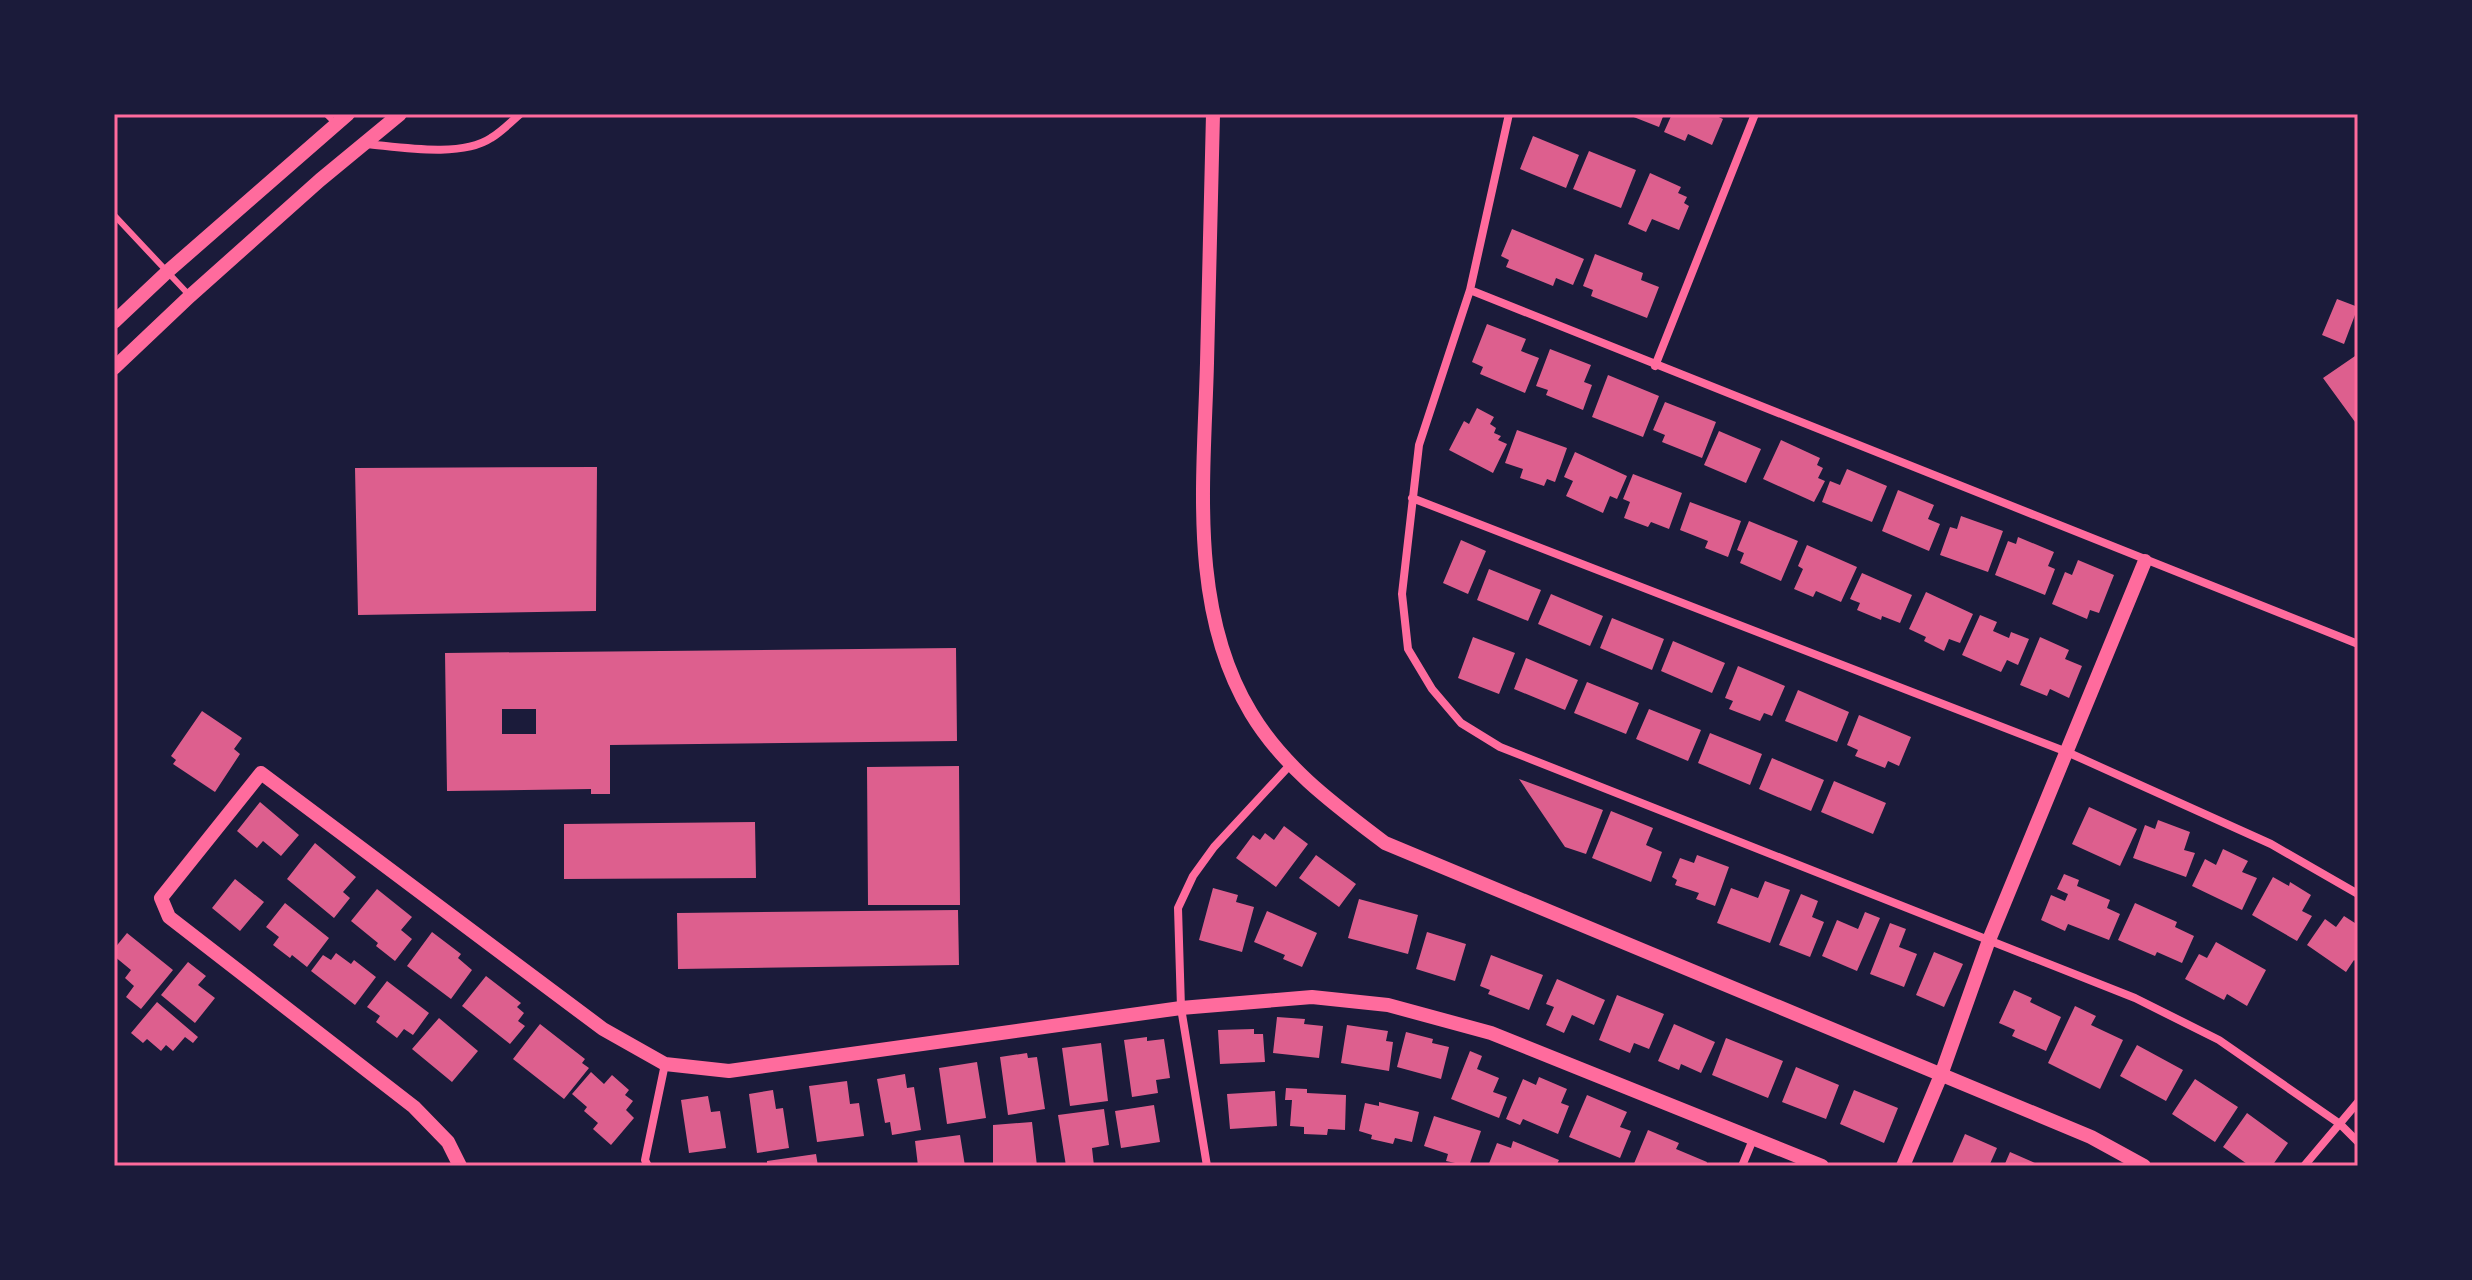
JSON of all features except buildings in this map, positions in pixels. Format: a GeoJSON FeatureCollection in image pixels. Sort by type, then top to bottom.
{"type":"FeatureCollection","features":[{"type":"Feature","properties":{"kind":"street"},"geometry":{"type":"LineString","coordinates":[[114,322],[331,119],[348,114]]}},
{"type":"Feature","properties":{"kind":"street"},"geometry":{"type":"LineString","coordinates":[[114,368],[320,180],[400,114]]}},
{"type":"Feature","properties":{"kind":"street"},"geometry":{"type":"LineString","coordinates":[[366,144],[435,149],[467,147],[489,140],[520,114]]}},
{"type":"Feature","properties":{"kind":"street"},"geometry":{"type":"LineString","coordinates":[[1213,114],[1204,544],[1214,620],[1229,667],[1251,713],[1290,765],[1325,797],[1385,843],[2091,1137],[2144,1166]]}},
{"type":"Feature","properties":{"kind":"street"},"geometry":{"type":"LineString","coordinates":[[1509,114],[1470,290],[1419,445],[1402,594],[1408,649],[1432,689],[1461,723],[1500,747],[2135,998],[2219,1040],[2340,1124],[2358,1142]]}},
{"type":"Feature","properties":{"kind":"street"},"geometry":{"type":"LineString","coordinates":[[1655,366],[1755,114]]}},
{"type":"Feature","properties":{"kind":"street"},"geometry":{"type":"LineString","coordinates":[[1470,290],[2358,644]]}},
{"type":"Feature","properties":{"kind":"street"},"geometry":{"type":"LineString","coordinates":[[1412,498],[2067,752],[2271,844],[2358,894]]}},
{"type":"Feature","properties":{"kind":"street"},"geometry":{"type":"LineString","coordinates":[[1903,1166],[1941,1075],[1989,940],[2145,561]]}},
{"type":"Feature","properties":{"kind":"street"},"geometry":{"type":"LineString","coordinates":[[1207,1166],[1181,1008],[1178,908],[1193,876],[1214,847],[1290,765]]}},
{"type":"Feature","properties":{"kind":"street"},"geometry":{"type":"LineString","coordinates":[[460,1166],[448,1142],[414,1107],[169,917],[161,898],[261,773],[603,1029],[665,1064],[729,1071],[1181,1008],[1312,997],[1388,1005],[1491,1033],[1822,1166]]}},
{"type":"Feature","properties":{"kind":"street"},"geometry":{"type":"LineString","coordinates":[[648,1166],[645,1160],[665,1064]]}},
{"type":"Feature","properties":{"kind":"street"},"geometry":{"type":"LineString","coordinates":[[2304,1166],[2358,1102]]}},
{"type":"Feature","properties":{"kind":"street"},"geometry":{"type":"LineString","coordinates":[[1742,1166],[1754,1137]]}},
{"type":"Feature","properties":{"kind":"lane"},"geometry":{"type":"LineString","coordinates":[[114,215],[190,296]]}}]}
